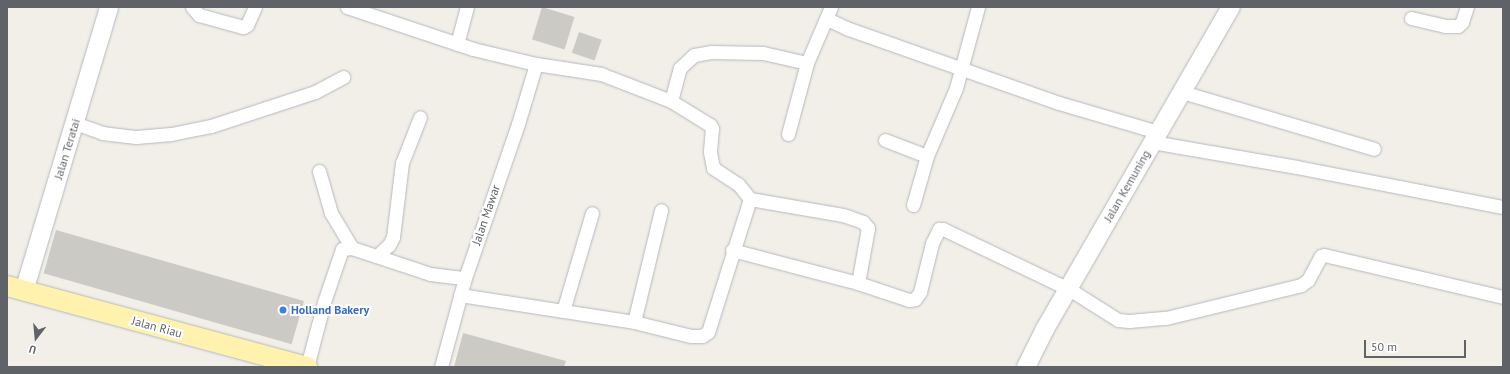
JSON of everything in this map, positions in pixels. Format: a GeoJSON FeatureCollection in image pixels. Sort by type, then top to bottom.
{"type":"FeatureCollection","features":[{"type":"Feature","properties":{"kind":"main road","name":"Jalan Riau"},"geometry":{"type":"LineString","coordinates":[[15,288],[307,367]]}},
{"type":"Feature","properties":{"kind":"street","name":"Jalan Teratai"},"geometry":{"type":"LineString","coordinates":[[15,288],[75,123],[109,7]]}},
{"type":"Feature","properties":{"kind":"street"},"geometry":{"type":"LineString","coordinates":[[192,7],[199,15],[243,27],[247,25],[255,7]]}},
{"type":"Feature","properties":{"kind":"street"},"geometry":{"type":"LineString","coordinates":[[347,7],[457,44],[536,64],[601,74],[671,101],[710,125],[712,128],[710,152],[714,168],[738,184],[750,199],[843,215],[863,222],[868,228],[858,283]]}},
{"type":"Feature","properties":{"kind":"street"},"geometry":{"type":"LineString","coordinates":[[457,44],[467,7]]}},
{"type":"Feature","properties":{"kind":"street"},"geometry":{"type":"LineString","coordinates":[[913,205],[927,156],[962,67],[978,7]]}},
{"type":"Feature","properties":{"kind":"street","name":"Jalan Kemuning"},"geometry":{"type":"LineString","coordinates":[[1026,367],[1155,137],[1231,7]]}},
{"type":"Feature","properties":{"kind":"street"},"geometry":{"type":"LineString","coordinates":[[1412,18],[1445,26],[1458,26],[1462,22],[1467,7]]}},
{"type":"Feature","properties":{"kind":"street"},"geometry":{"type":"LineString","coordinates":[[788,134],[807,62],[829,13],[846,28],[962,67],[1155,137],[1297,167],[1503,207]]}},
{"type":"Feature","properties":{"kind":"street"},"geometry":{"type":"LineString","coordinates":[[671,101],[680,68],[694,55],[711,52],[763,53],[807,62]]}},
{"type":"Feature","properties":{"kind":"street","name":"Jalan Mawar"},"geometry":{"type":"LineString","coordinates":[[441,367],[465,278],[518,124],[536,64]]}},
{"type":"Feature","properties":{"kind":"street"},"geometry":{"type":"LineString","coordinates":[[75,123],[108,134],[136,137],[172,134],[211,126],[315,92],[343,77]]}},
{"type":"Feature","properties":{"kind":"street"},"geometry":{"type":"LineString","coordinates":[[1182,92],[1374,149]]}},
{"type":"Feature","properties":{"kind":"street"},"geometry":{"type":"LineString","coordinates":[[377,256],[389,245],[392,237],[402,164],[420,117]]}},
{"type":"Feature","properties":{"kind":"street"},"geometry":{"type":"LineString","coordinates":[[885,140],[927,156]]}},
{"type":"Feature","properties":{"kind":"street"},"geometry":{"type":"LineString","coordinates":[[319,171],[331,213],[352,248]]}},
{"type":"Feature","properties":{"kind":"street"},"geometry":{"type":"LineString","coordinates":[[460,295],[634,322],[691,336],[705,335],[708,332],[732,250],[750,199]]}},
{"type":"Feature","properties":{"kind":"street"},"geometry":{"type":"LineString","coordinates":[[634,322],[662,210]]}},
{"type":"Feature","properties":{"kind":"street"},"geometry":{"type":"LineString","coordinates":[[563,311],[592,213]]}},
{"type":"Feature","properties":{"kind":"street"},"geometry":{"type":"LineString","coordinates":[[732,250],[858,283],[909,300],[915,299],[920,292],[932,243],[939,229],[944,229],[1069,289],[1118,320],[1143,322],[1301,285],[1308,280],[1320,256],[1324,255],[1503,298]]}},
{"type":"Feature","properties":{"kind":"street"},"geometry":{"type":"LineString","coordinates":[[307,367],[338,254],[342,249],[352,248],[430,274],[465,278]]}},
{"type":"Feature","properties":{"kind":"building"},"geometry":{"type":"Polygon","coordinates":[[[542,7],[575,17],[565,49],[532,40],[542,7]]]}},
{"type":"Feature","properties":{"kind":"building"},"geometry":{"type":"Polygon","coordinates":[[[579,32],[602,40],[595,61],[572,53],[579,32]]]}},
{"type":"Feature","properties":{"kind":"building"},"geometry":{"type":"Polygon","coordinates":[[[56,230],[304,301],[292,344],[44,273],[56,230]]]}},
{"type":"Feature","properties":{"kind":"building"},"geometry":{"type":"Polygon","coordinates":[[[463,333],[566,361],[564,367],[454,367],[463,333]]]}},
{"type":"Feature","properties":{"kind":"place","name":"Holland Bakery"},"geometry":{"type":"Point","coordinates":[283,310]}}]}
